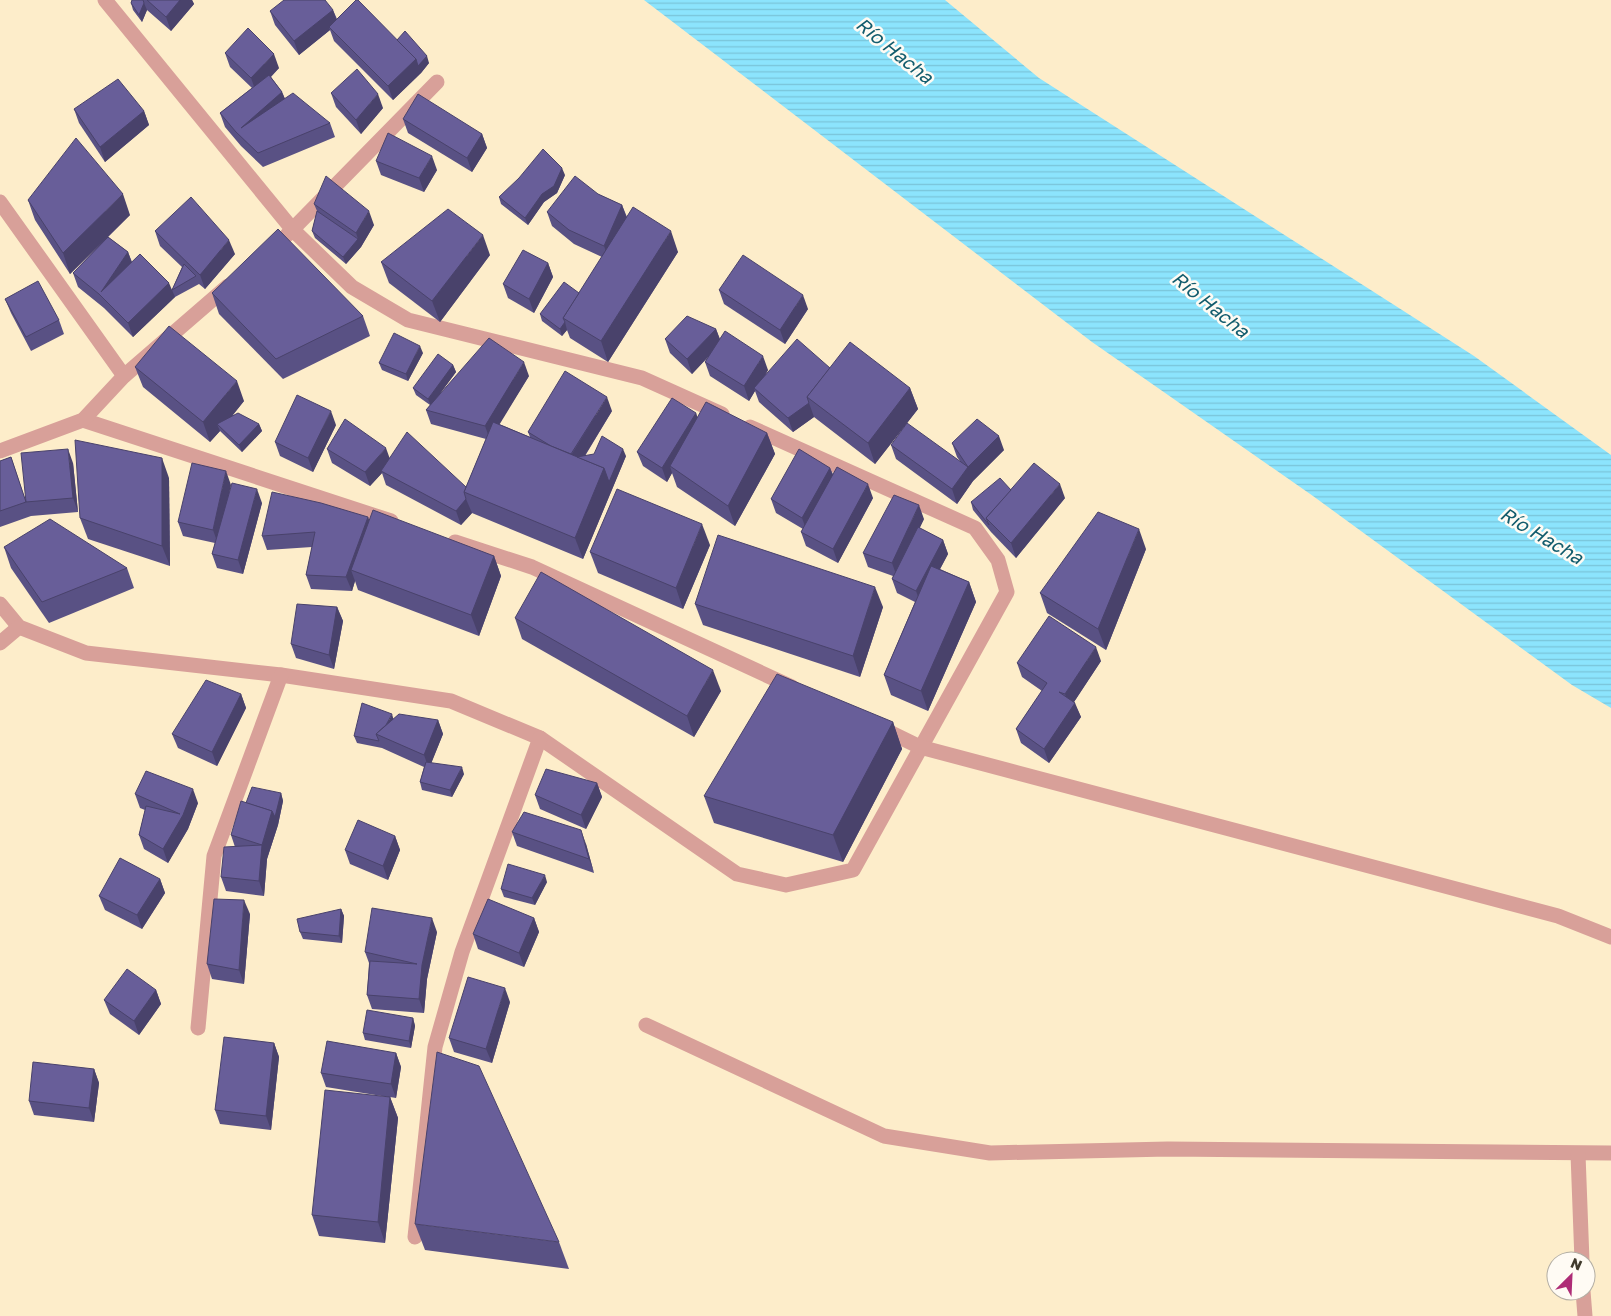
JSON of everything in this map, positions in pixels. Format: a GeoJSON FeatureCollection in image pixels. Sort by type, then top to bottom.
{"type":"FeatureCollection","features":[{"type":"Feature","properties":{"kind":"street"},"geometry":{"type":"LineString","coordinates":[[0,604],[19,627],[86,653],[280,675],[451,701],[540,738],[737,874],[786,886],[853,870],[1007,592],[998,560],[975,528],[642,378],[408,320],[352,287],[293,230],[105,0]]}},
{"type":"Feature","properties":{"kind":"street"},"geometry":{"type":"LineString","coordinates":[[278,242],[293,230],[437,82]]}},
{"type":"Feature","properties":{"kind":"street"},"geometry":{"type":"LineString","coordinates":[[0,202],[124,376]]}},
{"type":"Feature","properties":{"kind":"street"},"geometry":{"type":"LineString","coordinates":[[0,450],[83,420],[124,376],[241,274]]}},
{"type":"Feature","properties":{"kind":"street"},"geometry":{"type":"LineString","coordinates":[[83,420],[401,524]]}},
{"type":"Feature","properties":{"kind":"street"},"geometry":{"type":"LineString","coordinates":[[438,537],[532,567],[803,692]]}},
{"type":"Feature","properties":{"kind":"street"},"geometry":{"type":"LineString","coordinates":[[0,643],[19,627]]}},
{"type":"Feature","properties":{"kind":"street"},"geometry":{"type":"LineString","coordinates":[[198,1028],[214,856],[280,675]]}},
{"type":"Feature","properties":{"kind":"street"},"geometry":{"type":"LineString","coordinates":[[866,722],[920,747],[1558,916],[1611,937]]}},
{"type":"Feature","properties":{"kind":"street"},"geometry":{"type":"LineString","coordinates":[[415,1237],[435,1047],[462,952],[540,738]]}},
{"type":"Feature","properties":{"kind":"street"},"geometry":{"type":"LineString","coordinates":[[646,1026],[884,1136],[990,1153],[1168,1148],[1611,1153]]}},
{"type":"Feature","properties":{"kind":"street"},"geometry":{"type":"LineString","coordinates":[[1578,1154],[1582,1251]]}},
{"type":"Feature","properties":{"kind":"street"},"geometry":{"type":"LineString","coordinates":[[1584,1301],[1584,1316]]}},
{"type":"Feature","properties":{"kind":"water","name":"Río Hacha"},"geometry":{"type":"Polygon","coordinates":[[[644,0],[945,0],[1039,78],[1474,356],[1611,455],[1611,708],[1572,685],[1313,496],[1092,342],[644,0]]]}},
{"type":"Feature","properties":{"kind":"building"},"geometry":{"type":"Polygon","coordinates":[[[132,0],[143,0],[144,3],[139,15],[131,3],[132,0]]]}},
{"type":"Feature","properties":{"kind":"building"},"geometry":{"type":"Polygon","coordinates":[[[147,0],[180,0],[166,17],[147,0]]]}},
{"type":"Feature","properties":{"kind":"building"},"geometry":{"type":"Polygon","coordinates":[[[284,0],[325,0],[333,10],[294,41],[270,11],[284,0]]]}},
{"type":"Feature","properties":{"kind":"building"},"geometry":{"type":"Polygon","coordinates":[[[356,0],[416,59],[388,86],[329,27],[356,0]]]}},
{"type":"Feature","properties":{"kind":"building"},"geometry":{"type":"Polygon","coordinates":[[[248,28],[274,54],[251,78],[225,53],[248,28]]]}},
{"type":"Feature","properties":{"kind":"building"},"geometry":{"type":"Polygon","coordinates":[[[405,31],[427,56],[418,66],[416,59],[397,40],[405,31]]]}},
{"type":"Feature","properties":{"kind":"building"},"geometry":{"type":"Polygon","coordinates":[[[357,69],[378,94],[356,120],[331,93],[357,69]]]}},
{"type":"Feature","properties":{"kind":"building"},"geometry":{"type":"Polygon","coordinates":[[[269,75],[282,92],[241,128],[293,93],[330,123],[258,153],[220,113],[269,75]]]}},
{"type":"Feature","properties":{"kind":"building"},"geometry":{"type":"Polygon","coordinates":[[[118,79],[144,111],[100,147],[74,109],[118,79]]]}},
{"type":"Feature","properties":{"kind":"building"},"geometry":{"type":"Polygon","coordinates":[[[418,94],[482,134],[467,158],[403,119],[418,94]]]}},
{"type":"Feature","properties":{"kind":"building"},"geometry":{"type":"Polygon","coordinates":[[[388,133],[432,156],[419,178],[376,161],[388,133]]]}},
{"type":"Feature","properties":{"kind":"building"},"geometry":{"type":"Polygon","coordinates":[[[76,138],[123,194],[63,253],[28,200],[76,138]]]}},
{"type":"Feature","properties":{"kind":"building"},"geometry":{"type":"Polygon","coordinates":[[[543,149],[562,168],[554,186],[542,194],[525,218],[499,197],[519,178],[543,149]]]}},
{"type":"Feature","properties":{"kind":"building"},"geometry":{"type":"Polygon","coordinates":[[[326,176],[369,211],[356,233],[314,204],[326,176]]]}},
{"type":"Feature","properties":{"kind":"building"},"geometry":{"type":"Polygon","coordinates":[[[575,176],[598,194],[622,205],[604,246],[569,230],[547,212],[575,176]]]}},
{"type":"Feature","properties":{"kind":"building"},"geometry":{"type":"Polygon","coordinates":[[[191,197],[229,240],[200,275],[155,231],[191,197]]]}},
{"type":"Feature","properties":{"kind":"building"},"geometry":{"type":"Polygon","coordinates":[[[633,207],[671,231],[601,341],[563,318],[633,207]]]}},
{"type":"Feature","properties":{"kind":"building"},"geometry":{"type":"Polygon","coordinates":[[[448,209],[483,235],[432,301],[381,262],[448,209]]]}},
{"type":"Feature","properties":{"kind":"building"},"geometry":{"type":"Polygon","coordinates":[[[317,211],[358,239],[343,257],[312,231],[317,211]]]}},
{"type":"Feature","properties":{"kind":"building"},"geometry":{"type":"Polygon","coordinates":[[[278,229],[363,316],[276,359],[212,293],[278,229]]]}},
{"type":"Feature","properties":{"kind":"building"},"geometry":{"type":"Polygon","coordinates":[[[108,237],[128,252],[101,292],[140,254],[169,283],[128,323],[99,294],[73,273],[108,237]]]}},
{"type":"Feature","properties":{"kind":"building"},"geometry":{"type":"Polygon","coordinates":[[[523,250],[548,263],[529,299],[503,284],[523,250]]]}},
{"type":"Feature","properties":{"kind":"building"},"geometry":{"type":"Polygon","coordinates":[[[743,255],[803,295],[780,330],[719,290],[743,255]]]}},
{"type":"Feature","properties":{"kind":"building"},"geometry":{"type":"Polygon","coordinates":[[[184,264],[196,276],[172,290],[184,264]]]}},
{"type":"Feature","properties":{"kind":"building"},"geometry":{"type":"Polygon","coordinates":[[[38,281],[59,320],[26,337],[5,299],[38,281]]]}},
{"type":"Feature","properties":{"kind":"building"},"geometry":{"type":"Polygon","coordinates":[[[564,282],[579,293],[563,318],[565,322],[560,329],[540,314],[564,282]]]}},
{"type":"Feature","properties":{"kind":"building"},"geometry":{"type":"Polygon","coordinates":[[[687,316],[716,329],[687,359],[665,339],[687,316]]]}},
{"type":"Feature","properties":{"kind":"building"},"geometry":{"type":"Polygon","coordinates":[[[169,326],[237,381],[203,422],[135,367],[169,326]]]}},
{"type":"Feature","properties":{"kind":"building"},"geometry":{"type":"Polygon","coordinates":[[[725,331],[763,356],[744,386],[705,362],[725,331]]]}},
{"type":"Feature","properties":{"kind":"building"},"geometry":{"type":"Polygon","coordinates":[[[394,333],[420,346],[406,374],[379,363],[394,333]]]}},
{"type":"Feature","properties":{"kind":"building"},"geometry":{"type":"Polygon","coordinates":[[[489,338],[524,362],[485,426],[426,410],[489,338]]]}},
{"type":"Feature","properties":{"kind":"building"},"geometry":{"type":"Polygon","coordinates":[[[797,339],[830,368],[807,397],[809,403],[788,418],[754,388],[797,339]]]}},
{"type":"Feature","properties":{"kind":"building"},"geometry":{"type":"Polygon","coordinates":[[[850,342],[910,388],[868,443],[807,397],[850,342]]]}},
{"type":"Feature","properties":{"kind":"building"},"geometry":{"type":"Polygon","coordinates":[[[438,354],[453,365],[428,399],[413,388],[438,354]]]}},
{"type":"Feature","properties":{"kind":"building"},"geometry":{"type":"Polygon","coordinates":[[[565,371],[607,397],[571,454],[551,446],[528,432],[565,371]]]}},
{"type":"Feature","properties":{"kind":"building"},"geometry":{"type":"Polygon","coordinates":[[[297,395],[331,411],[308,458],[275,442],[297,395]]]}},
{"type":"Feature","properties":{"kind":"building"},"geometry":{"type":"Polygon","coordinates":[[[672,398],[696,413],[662,468],[637,452],[672,398]]]}},
{"type":"Feature","properties":{"kind":"building"},"geometry":{"type":"Polygon","coordinates":[[[706,402],[767,433],[728,506],[670,466],[706,402]]]}},
{"type":"Feature","properties":{"kind":"building"},"geometry":{"type":"Polygon","coordinates":[[[238,413],[259,424],[239,445],[217,424],[238,413]]]}},
{"type":"Feature","properties":{"kind":"building"},"geometry":{"type":"Polygon","coordinates":[[[345,419],[386,448],[365,472],[327,449],[345,419]]]}},
{"type":"Feature","properties":{"kind":"building"},"geometry":{"type":"Polygon","coordinates":[[[977,419],[999,436],[968,467],[952,443],[977,419]]]}},
{"type":"Feature","properties":{"kind":"building"},"geometry":{"type":"Polygon","coordinates":[[[493,422],[604,468],[575,538],[464,492],[493,422]]]}},
{"type":"Feature","properties":{"kind":"building"},"geometry":{"type":"Polygon","coordinates":[[[907,423],[968,467],[952,489],[891,445],[907,423]]]}},
{"type":"Feature","properties":{"kind":"building"},"geometry":{"type":"Polygon","coordinates":[[[407,432],[466,487],[464,492],[466,499],[456,511],[381,471],[407,432]]]}},
{"type":"Feature","properties":{"kind":"building"},"geometry":{"type":"Polygon","coordinates":[[[602,436],[623,449],[609,482],[604,468],[577,457],[594,454],[602,436]]]}},
{"type":"Feature","properties":{"kind":"building"},"geometry":{"type":"Polygon","coordinates":[[[75,440],[162,458],[162,546],[80,518],[75,440]]]}},
{"type":"Feature","properties":{"kind":"building"},"geometry":{"type":"Polygon","coordinates":[[[68,449],[73,498],[26,502],[21,453],[68,449]]]}},
{"type":"Feature","properties":{"kind":"building"},"geometry":{"type":"Polygon","coordinates":[[[799,449],[830,468],[802,518],[771,499],[799,449]]]}},
{"type":"Feature","properties":{"kind":"building"},"geometry":{"type":"Polygon","coordinates":[[[11,457],[26,502],[0,511],[0,461],[11,457]]]}},
{"type":"Feature","properties":{"kind":"building"},"geometry":{"type":"Polygon","coordinates":[[[192,463],[226,471],[213,530],[178,522],[192,463]]]}},
{"type":"Feature","properties":{"kind":"building"},"geometry":{"type":"Polygon","coordinates":[[[1034,463],[1060,484],[1011,543],[986,518],[1034,463]]]}},
{"type":"Feature","properties":{"kind":"building"},"geometry":{"type":"Polygon","coordinates":[[[837,467],[868,484],[833,549],[801,532],[837,467]]]}},
{"type":"Feature","properties":{"kind":"building"},"geometry":{"type":"Polygon","coordinates":[[[1000,478],[1011,490],[986,518],[989,525],[971,502],[1000,478]]]}},
{"type":"Feature","properties":{"kind":"building"},"geometry":{"type":"Polygon","coordinates":[[[232,483],[257,489],[238,560],[212,554],[232,483]]]}},
{"type":"Feature","properties":{"kind":"building"},"geometry":{"type":"Polygon","coordinates":[[[617,489],[702,524],[676,588],[590,552],[617,489]]]}},
{"type":"Feature","properties":{"kind":"building"},"geometry":{"type":"Polygon","coordinates":[[[272,492],[321,503],[368,517],[346,577],[306,575],[315,532],[262,536],[272,492]]]}},
{"type":"Feature","properties":{"kind":"building"},"geometry":{"type":"Polygon","coordinates":[[[894,495],[919,505],[892,563],[863,553],[894,495]]]}},
{"type":"Feature","properties":{"kind":"building"},"geometry":{"type":"Polygon","coordinates":[[[373,510],[494,556],[471,615],[351,570],[373,510]]]}},
{"type":"Feature","properties":{"kind":"building"},"geometry":{"type":"Polygon","coordinates":[[[1098,512],[1139,529],[1098,629],[1040,593],[1098,512]]]}},
{"type":"Feature","properties":{"kind":"building"},"geometry":{"type":"Polygon","coordinates":[[[50,519],[127,568],[42,602],[4,547],[50,519]]]}},
{"type":"Feature","properties":{"kind":"building"},"geometry":{"type":"Polygon","coordinates":[[[918,527],[943,540],[916,591],[892,579],[918,527]]]}},
{"type":"Feature","properties":{"kind":"building"},"geometry":{"type":"Polygon","coordinates":[[[718,535],[875,587],[853,656],[695,604],[718,535]]]}},
{"type":"Feature","properties":{"kind":"building"},"geometry":{"type":"Polygon","coordinates":[[[931,566],[969,582],[921,691],[884,675],[931,566]]]}},
{"type":"Feature","properties":{"kind":"building"},"geometry":{"type":"Polygon","coordinates":[[[541,572],[713,670],[687,716],[515,618],[541,572]]]}},
{"type":"Feature","properties":{"kind":"building"},"geometry":{"type":"Polygon","coordinates":[[[297,604],[337,607],[329,655],[291,644],[297,604]]]}},
{"type":"Feature","properties":{"kind":"building"},"geometry":{"type":"Polygon","coordinates":[[[1049,616],[1096,647],[1065,694],[1059,692],[1075,703],[1044,749],[1016,729],[1047,683],[1017,663],[1049,616]]]}},
{"type":"Feature","properties":{"kind":"building"},"geometry":{"type":"Polygon","coordinates":[[[777,674],[893,722],[833,835],[704,796],[777,674]]]}},
{"type":"Feature","properties":{"kind":"building"},"geometry":{"type":"Polygon","coordinates":[[[206,680],[241,694],[212,752],[172,734],[206,680]]]}},
{"type":"Feature","properties":{"kind":"building"},"geometry":{"type":"Polygon","coordinates":[[[362,703],[392,714],[386,725],[376,734],[379,741],[354,736],[362,703]]]}},
{"type":"Feature","properties":{"kind":"building"},"geometry":{"type":"Polygon","coordinates":[[[399,714],[438,720],[424,755],[376,734],[399,714]]]}},
{"type":"Feature","properties":{"kind":"building"},"geometry":{"type":"Polygon","coordinates":[[[426,762],[462,767],[450,790],[420,782],[426,762]]]}},
{"type":"Feature","properties":{"kind":"building"},"geometry":{"type":"Polygon","coordinates":[[[546,769],[597,783],[581,815],[535,795],[546,769]]]}},
{"type":"Feature","properties":{"kind":"building"},"geometry":{"type":"Polygon","coordinates":[[[146,771],[193,789],[183,815],[163,849],[139,835],[146,806],[180,814],[135,794],[146,771]]]}},
{"type":"Feature","properties":{"kind":"building"},"geometry":{"type":"Polygon","coordinates":[[[252,787],[281,793],[275,817],[272,811],[246,803],[252,787]]]}},
{"type":"Feature","properties":{"kind":"building"},"geometry":{"type":"Polygon","coordinates":[[[241,801],[272,811],[262,845],[231,835],[241,801]]]}},
{"type":"Feature","properties":{"kind":"building"},"geometry":{"type":"Polygon","coordinates":[[[524,812],[581,830],[589,859],[512,832],[524,812]]]}},
{"type":"Feature","properties":{"kind":"building"},"geometry":{"type":"Polygon","coordinates":[[[358,820],[395,836],[383,866],[345,850],[358,820]]]}},
{"type":"Feature","properties":{"kind":"building"},"geometry":{"type":"Polygon","coordinates":[[[262,845],[259,881],[221,877],[224,847],[262,845]]]}},
{"type":"Feature","properties":{"kind":"building"},"geometry":{"type":"Polygon","coordinates":[[[120,858],[160,879],[137,915],[99,896],[120,858]]]}},
{"type":"Feature","properties":{"kind":"building"},"geometry":{"type":"Polygon","coordinates":[[[508,864],[545,875],[532,898],[501,889],[508,864]]]}},
{"type":"Feature","properties":{"kind":"building"},"geometry":{"type":"Polygon","coordinates":[[[214,899],[244,900],[239,970],[207,964],[214,899]]]}},
{"type":"Feature","properties":{"kind":"building"},"geometry":{"type":"Polygon","coordinates":[[[488,899],[534,918],[519,953],[473,934],[488,899]]]}},
{"type":"Feature","properties":{"kind":"building"},"geometry":{"type":"Polygon","coordinates":[[[372,908],[432,918],[422,965],[419,999],[367,995],[370,961],[417,964],[365,952],[372,908]]]}},
{"type":"Feature","properties":{"kind":"building"},"geometry":{"type":"Polygon","coordinates":[[[341,909],[339,936],[300,932],[297,919],[341,909]]]}},
{"type":"Feature","properties":{"kind":"building"},"geometry":{"type":"Polygon","coordinates":[[[127,969],[156,990],[134,1021],[104,1000],[127,969]]]}},
{"type":"Feature","properties":{"kind":"building"},"geometry":{"type":"Polygon","coordinates":[[[468,977],[505,988],[486,1049],[449,1038],[468,977]]]}},
{"type":"Feature","properties":{"kind":"building"},"geometry":{"type":"Polygon","coordinates":[[[367,1010],[413,1018],[409,1041],[363,1033],[367,1010]]]}},
{"type":"Feature","properties":{"kind":"building"},"geometry":{"type":"Polygon","coordinates":[[[224,1037],[274,1043],[266,1116],[215,1110],[224,1037]]]}},
{"type":"Feature","properties":{"kind":"building"},"geometry":{"type":"Polygon","coordinates":[[[327,1041],[396,1053],[391,1084],[321,1073],[327,1041]]]}},
{"type":"Feature","properties":{"kind":"building"},"geometry":{"type":"Polygon","coordinates":[[[437,1052],[479,1066],[559,1242],[415,1224],[437,1052]]]}},
{"type":"Feature","properties":{"kind":"building"},"geometry":{"type":"Polygon","coordinates":[[[33,1062],[94,1069],[89,1108],[29,1101],[33,1062]]]}},
{"type":"Feature","properties":{"kind":"building"},"geometry":{"type":"Polygon","coordinates":[[[325,1090],[390,1097],[378,1222],[312,1215],[325,1090]]]}}]}
